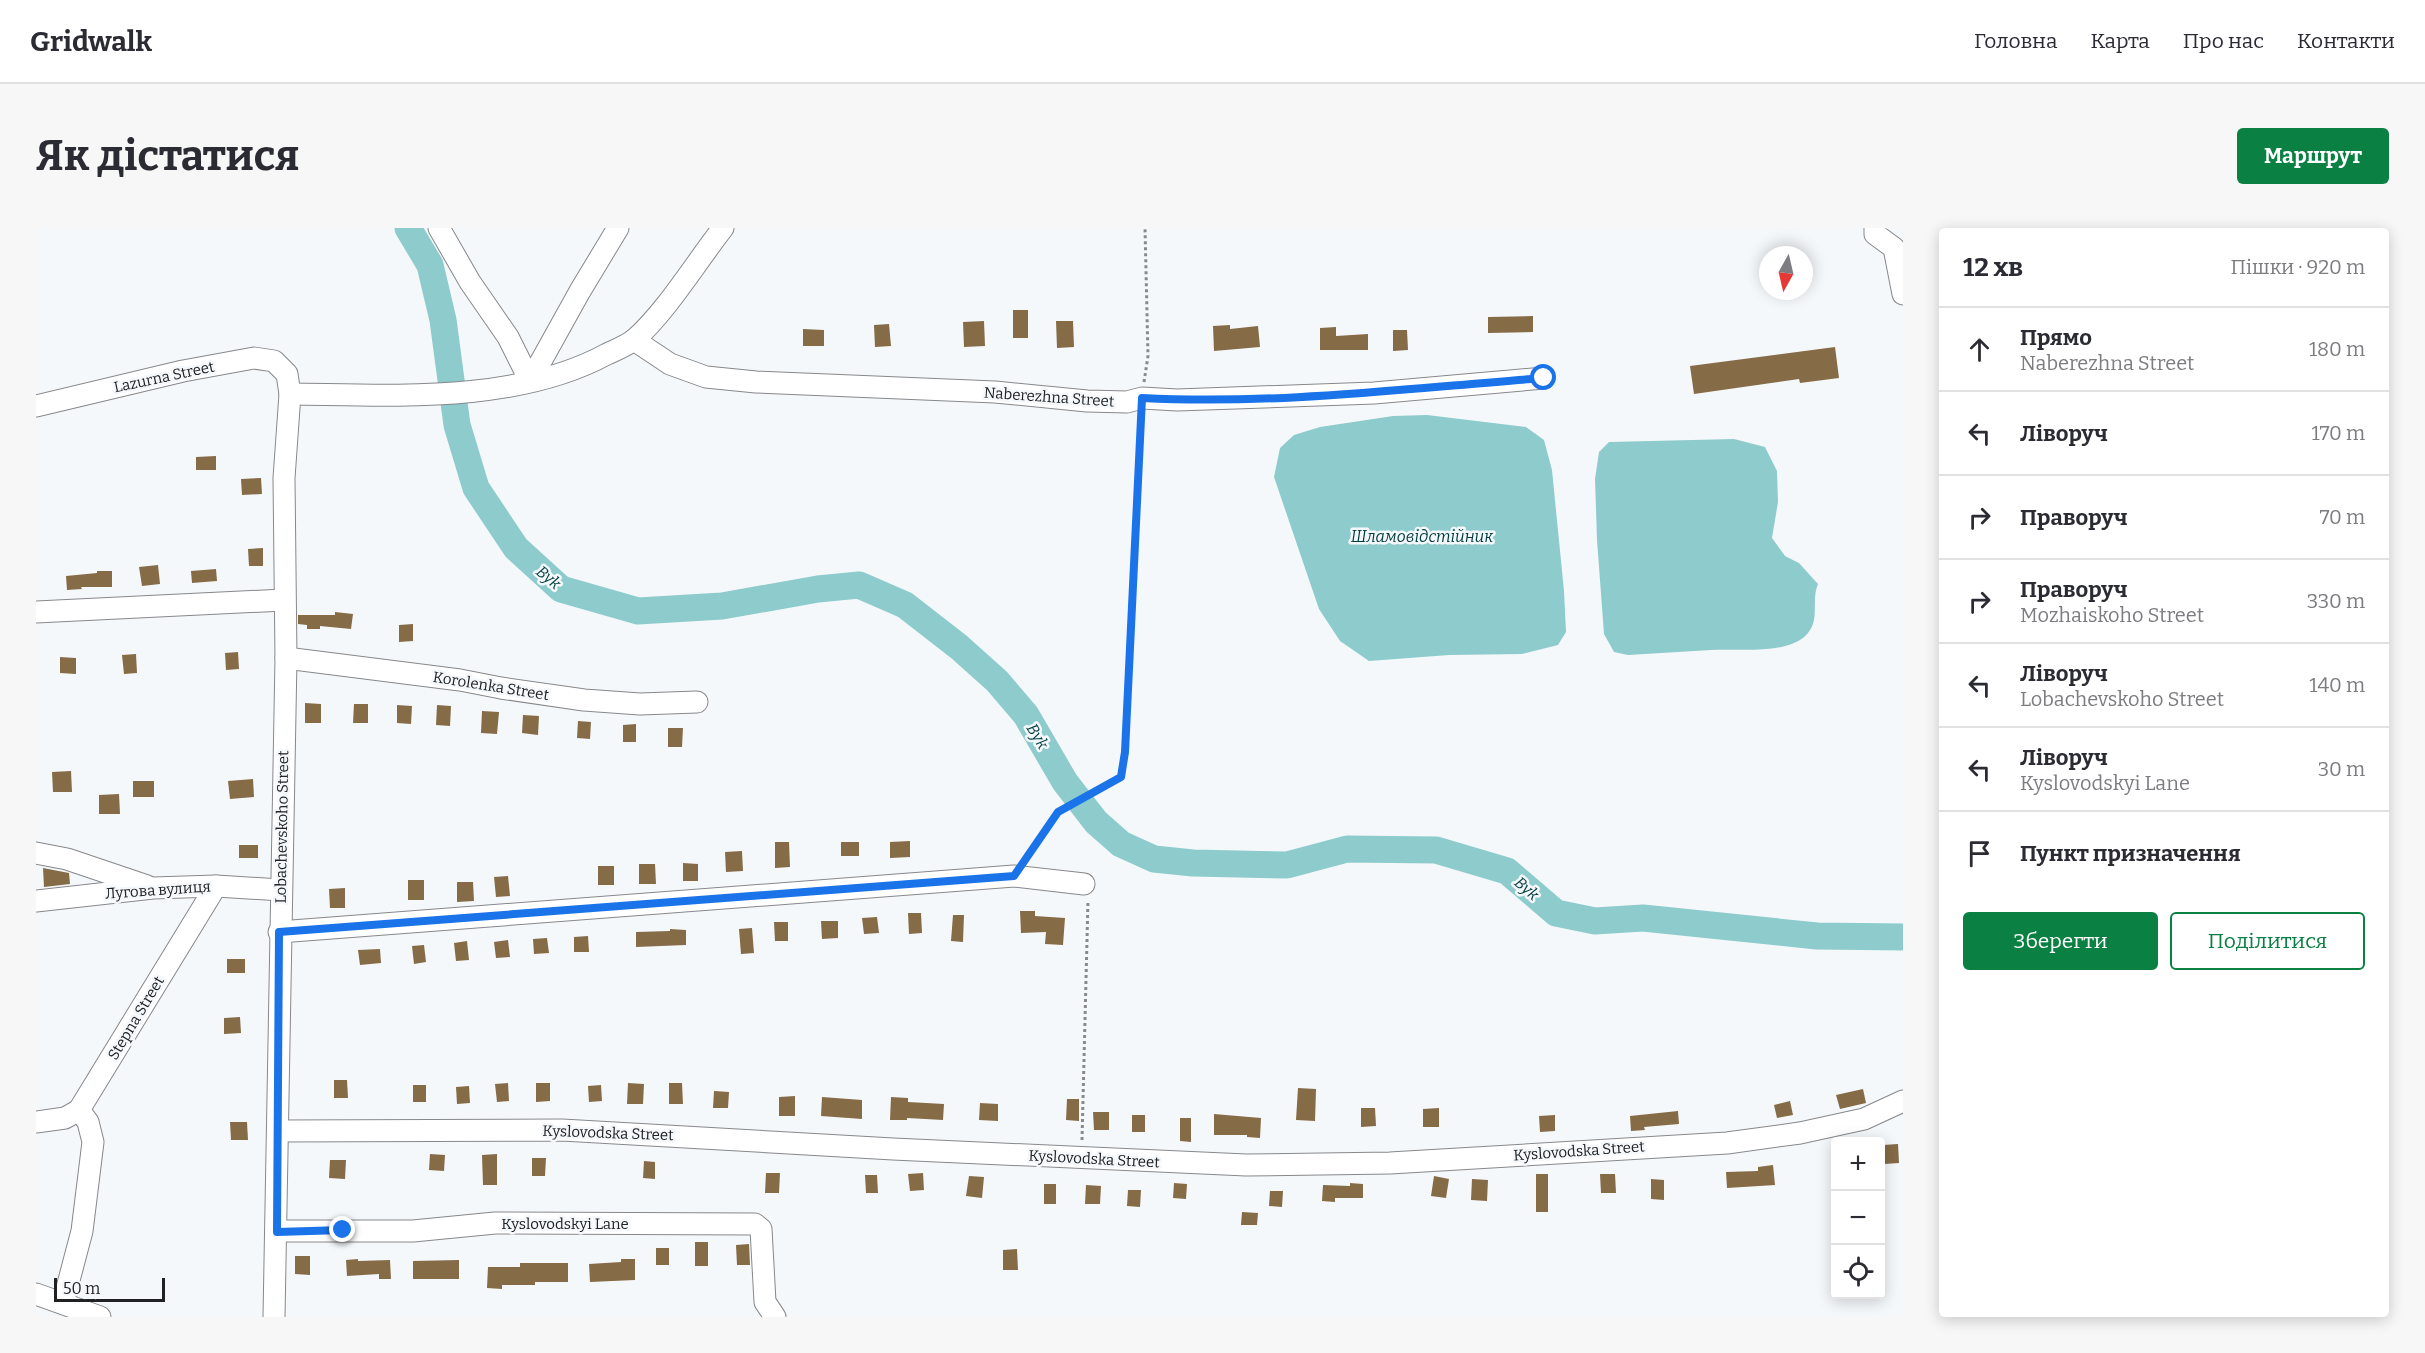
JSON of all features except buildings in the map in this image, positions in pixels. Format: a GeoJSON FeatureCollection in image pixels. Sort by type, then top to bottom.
{"type":"FeatureCollection","features":[{"type":"Feature","properties":{"kind":"street"},"geometry":{"type":"LineString","coordinates":[[439,228],[470,282],[508,337],[530,381]]}},
{"type":"Feature","properties":{"kind":"street"},"geometry":{"type":"LineString","coordinates":[[530,381],[579,291],[618,228]]}},
{"type":"Feature","properties":{"kind":"street"},"geometry":{"type":"LineString","coordinates":[[289,384],[418,396],[481,391],[556,377],[594,362],[634,340],[661,309],[723,228]]}},
{"type":"Feature","properties":{"kind":"street"},"geometry":{"type":"LineString","coordinates":[[1875,228],[1875,234],[1894,248],[1903,294]]}},
{"type":"Feature","properties":{"kind":"street","name":"Naberezhna Street"},"geometry":{"type":"LineString","coordinates":[[634,340],[670,364],[706,377],[756,382],[995,392],[1087,401],[1127,402],[1142,398],[1177,400],[1351,394],[1544,378]]}},
{"type":"Feature","properties":{"kind":"street","name":"Lazurna Street"},"geometry":{"type":"LineString","coordinates":[[36,406],[183,371],[254,358],[274,360],[289,384]]}},
{"type":"Feature","properties":{"kind":"street","name":"Lobachevskoho Street"},"geometry":{"type":"LineString","coordinates":[[273,1317],[277,1232],[279,932],[285,658],[284,478],[289,384]]}},
{"type":"Feature","properties":{"kind":"street"},"geometry":{"type":"LineString","coordinates":[[36,612],[284,600]]}},
{"type":"Feature","properties":{"kind":"street","name":"Korolenka Street"},"geometry":{"type":"LineString","coordinates":[[285,658],[460,680],[584,700],[640,704],[697,702]]}},
{"type":"Feature","properties":{"kind":"street"},"geometry":{"type":"LineString","coordinates":[[36,853],[66,859],[153,888]]}},
{"type":"Feature","properties":{"kind":"street"},"geometry":{"type":"LineString","coordinates":[[279,932],[1014,876],[1084,884]]}},
{"type":"Feature","properties":{"kind":"street","name":"Лугова вулиця"},"geometry":{"type":"LineString","coordinates":[[36,901],[153,888],[216,886],[281,890]]}},
{"type":"Feature","properties":{"kind":"street","name":"Stepna Street"},"geometry":{"type":"LineString","coordinates":[[79,1110],[216,886]]}},
{"type":"Feature","properties":{"kind":"street","name":"Kyslovodska Street"},"geometry":{"type":"LineString","coordinates":[[278,1131],[562,1130],[1246,1165],[1390,1163],[1727,1143],[1864,1119],[1903,1101]]}},
{"type":"Feature","properties":{"kind":"street"},"geometry":{"type":"LineString","coordinates":[[36,1122],[64,1118],[79,1110],[88,1122],[93,1142],[82,1231],[63,1303]]}},
{"type":"Feature","properties":{"kind":"street","name":"Kyslovodskyi Lane"},"geometry":{"type":"LineString","coordinates":[[277,1232],[413,1231],[495,1224],[755,1224],[761,1229],[763,1241],[765,1302],[775,1317]]}},
{"type":"Feature","properties":{"kind":"street"},"geometry":{"type":"LineString","coordinates":[[36,1294],[100,1317]]}},
{"type":"Feature","properties":{"kind":"path"},"geometry":{"type":"LineString","coordinates":[[1014,876],[1058,812],[1121,777],[1125,752],[1142,398],[1148,356],[1145,228]]}},
{"type":"Feature","properties":{"kind":"path"},"geometry":{"type":"LineString","coordinates":[[1082,1158],[1088,921],[1088,899],[1084,884]]}},
{"type":"Feature","properties":{"kind":"water","name":"Шламовідстійник"},"geometry":{"type":"Polygon","coordinates":[[[1427,415],[1526,427],[1544,440],[1552,470],[1564,591],[1566,632],[1558,645],[1522,654],[1449,655],[1369,661],[1340,641],[1319,609],[1274,477],[1280,448],[1294,435],[1320,427],[1393,416],[1427,415]]]}},
{"type":"Feature","properties":{"kind":"water"},"geometry":{"type":"Polygon","coordinates":[[[1734,439],[1765,447],[1777,471],[1778,502],[1772,538],[1785,556],[1799,563],[1818,584],[1812,628],[1799,640],[1776,648],[1628,655],[1614,652],[1604,634],[1595,479],[1599,452],[1609,442],[1734,439]]]}},
{"type":"Feature","properties":{"kind":"waterway","name":"Byk"},"geometry":{"type":"LineString","coordinates":[[408,228],[430,265],[443,320],[457,425],[476,488],[516,548],[561,589],[638,611],[722,606],[818,589],[859,585],[905,605],[959,647],[997,681],[1026,715],[1065,782],[1096,822],[1121,844],[1154,859],[1193,863],[1287,865],[1347,849],[1436,850],[1507,871],[1556,913],[1595,921],[1643,918],[1817,936],[1903,937]]}},
{"type":"Feature","properties":{"kind":"route"},"geometry":{"type":"LineString","coordinates":[[343,1230],[277,1232],[279,932],[1014,876],[1058,812],[1121,777],[1125,752],[1142,398],[1177,400],[1374,393],[1544,378]]}}]}
